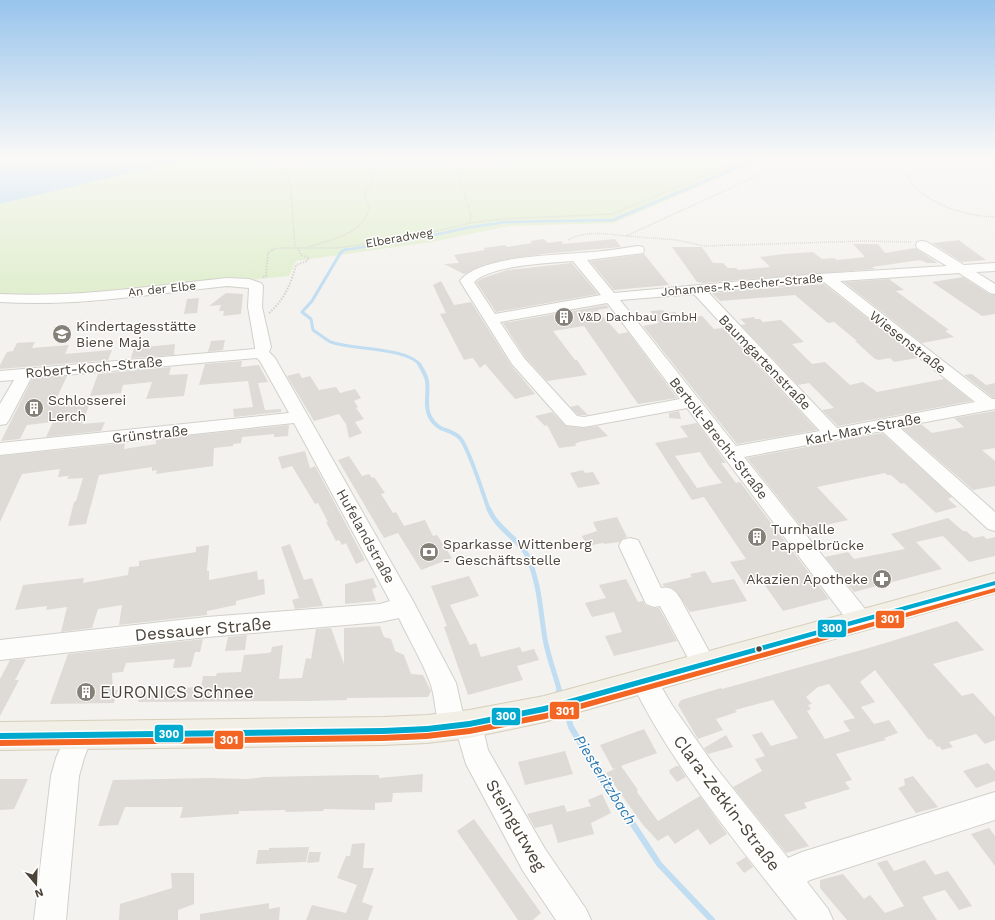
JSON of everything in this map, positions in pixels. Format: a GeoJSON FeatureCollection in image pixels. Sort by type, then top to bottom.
{"type":"FeatureCollection","features":[{"type":"Feature","properties":{"kind":"main road"},"geometry":{"type":"LineString","coordinates":[[0,736],[383,731],[461,726],[512,716],[584,698],[995,583]]}},
{"type":"Feature","properties":{"kind":"street"},"geometry":{"type":"LineString","coordinates":[[922,245],[995,290]]}},
{"type":"Feature","properties":{"kind":"street"},"geometry":{"type":"LineString","coordinates":[[638,250],[502,266],[471,276],[467,281],[490,319],[524,368],[572,421],[584,422],[691,402]]}},
{"type":"Feature","properties":{"kind":"street","name":"Bertolt-Brecht-Straße"},"geometry":{"type":"LineString","coordinates":[[576,257],[610,298],[862,621]]}},
{"type":"Feature","properties":{"kind":"street","name":"Johannes-R.-Becher-Straße"},"geometry":{"type":"LineString","coordinates":[[490,319],[610,298],[828,278],[995,266]]}},
{"type":"Feature","properties":{"kind":"street","name":"Wiesenstraße"},"geometry":{"type":"LineString","coordinates":[[828,278],[992,405]]}},
{"type":"Feature","properties":{"kind":"street"},"geometry":{"type":"LineString","coordinates":[[240,281],[256,286],[255,307],[263,347],[261,353]]}},
{"type":"Feature","properties":{"kind":"street","name":"An der Elbe"},"geometry":{"type":"LineString","coordinates":[[0,298],[34,299],[89,297],[240,281]]}},
{"type":"Feature","properties":{"kind":"street","name":"Baumgartenstraße"},"geometry":{"type":"LineString","coordinates":[[697,289],[834,435]]}},
{"type":"Feature","properties":{"kind":"street","name":"Robert-Koch-Straße"},"geometry":{"type":"LineString","coordinates":[[0,376],[261,353]]}},
{"type":"Feature","properties":{"kind":"street","name":"Hufelandstraße"},"geometry":{"type":"LineString","coordinates":[[261,353],[266,358],[405,607],[443,683],[461,726]]}},
{"type":"Feature","properties":{"kind":"street"},"geometry":{"type":"LineString","coordinates":[[0,420],[25,374]]}},
{"type":"Feature","properties":{"kind":"street","name":"Karl-Marx-Straße"},"geometry":{"type":"LineString","coordinates":[[731,453],[992,405]]}},
{"type":"Feature","properties":{"kind":"street","name":"Grünstraße"},"geometry":{"type":"LineString","coordinates":[[0,449],[287,420],[299,417]]}},
{"type":"Feature","properties":{"kind":"street"},"geometry":{"type":"LineString","coordinates":[[886,425],[995,524]]}},
{"type":"Feature","properties":{"kind":"street"},"geometry":{"type":"LineString","coordinates":[[630,546],[654,598],[666,596],[672,604],[704,664]]}},
{"type":"Feature","properties":{"kind":"street","name":"Dessauer Straße"},"geometry":{"type":"LineString","coordinates":[[0,650],[207,627],[380,613],[405,607]]}},
{"type":"Feature","properties":{"kind":"street","name":"Clara-Zetkin-Straße"},"geometry":{"type":"LineString","coordinates":[[644,681],[658,707],[693,760],[817,920]]}},
{"type":"Feature","properties":{"kind":"street","name":"Steingutweg"},"geometry":{"type":"LineString","coordinates":[[461,726],[534,860],[575,920]]}},
{"type":"Feature","properties":{"kind":"street"},"geometry":{"type":"LineString","coordinates":[[50,920],[65,776],[70,758],[80,735]]}},
{"type":"Feature","properties":{"kind":"street"},"geometry":{"type":"LineString","coordinates":[[784,879],[802,867],[995,806]]}},
{"type":"Feature","properties":{"kind":"path"},"geometry":{"type":"LineString","coordinates":[[292,201],[295,247]]}},
{"type":"Feature","properties":{"kind":"path"},"geometry":{"type":"LineString","coordinates":[[305,248],[359,227],[364,222],[369,208],[366,201]]}},
{"type":"Feature","properties":{"kind":"path"},"geometry":{"type":"LineString","coordinates":[[466,201],[471,216],[471,221],[468,224]]}},
{"type":"Feature","properties":{"kind":"path","name":"Elberadweg"},"geometry":{"type":"LineString","coordinates":[[240,281],[266,276],[267,256],[270,251],[279,248],[336,248],[396,240],[468,224],[502,219],[612,214],[644,201]]}},
{"type":"Feature","properties":{"kind":"path"},"geometry":{"type":"LineString","coordinates":[[626,236],[702,201]]}},
{"type":"Feature","properties":{"kind":"path"},"geometry":{"type":"LineString","coordinates":[[936,201],[973,216],[995,217]]}},
{"type":"Feature","properties":{"kind":"path"},"geometry":{"type":"LineString","coordinates":[[568,240],[580,235],[590,234],[626,236],[651,240],[677,240],[704,246],[865,241],[912,242],[922,245]]}},
{"type":"Feature","properties":{"kind":"path"},"geometry":{"type":"LineString","coordinates":[[257,322],[274,309],[285,296],[292,282],[296,264],[307,261],[309,258],[301,255],[298,248]]}},
{"type":"Feature","properties":{"kind":"green space"},"geometry":{"type":"Polygon","coordinates":[[[13,201],[666,201],[614,223],[509,226],[432,242],[296,261],[289,276],[82,296],[0,295],[0,204],[13,201]]]}},
{"type":"Feature","properties":{"kind":"water"},"geometry":{"type":"Polygon","coordinates":[[[0,201],[13,201],[0,204],[0,201]]]}},
{"type":"Feature","properties":{"kind":"building"},"geometry":{"type":"Polygon","coordinates":[[[544,239],[548,243],[561,241],[563,244],[615,239],[621,247],[542,254],[502,260],[483,265],[464,274],[444,264],[459,263],[454,255],[485,250],[484,248],[505,245],[507,247],[532,243],[530,241],[544,239]]]}},
{"type":"Feature","properties":{"kind":"building"},"geometry":{"type":"Polygon","coordinates":[[[959,240],[986,260],[962,262],[932,243],[959,240]]]}},
{"type":"Feature","properties":{"kind":"building"},"geometry":{"type":"Polygon","coordinates":[[[853,244],[878,244],[885,253],[915,248],[938,263],[927,263],[920,260],[872,267],[875,269],[703,283],[697,282],[672,247],[702,247],[713,263],[723,263],[728,268],[736,268],[738,270],[770,267],[760,257],[783,254],[813,252],[822,259],[834,258],[837,260],[865,257],[853,244]]]}},
{"type":"Feature","properties":{"kind":"building"},"geometry":{"type":"Polygon","coordinates":[[[644,254],[669,285],[614,290],[590,261],[644,254]]]}},
{"type":"Feature","properties":{"kind":"building"},"geometry":{"type":"Polygon","coordinates":[[[572,263],[598,294],[496,312],[476,282],[483,278],[507,270],[572,263]]]}},
{"type":"Feature","properties":{"kind":"building"},"geometry":{"type":"Polygon","coordinates":[[[963,277],[989,294],[995,295],[995,314],[982,316],[932,282],[963,277]]]}},
{"type":"Feature","properties":{"kind":"building"},"geometry":{"type":"Polygon","coordinates":[[[889,279],[904,290],[896,291],[949,330],[945,331],[954,337],[922,343],[844,282],[889,279]]]}},
{"type":"Feature","properties":{"kind":"building"},"geometry":{"type":"Polygon","coordinates":[[[441,281],[454,305],[471,302],[511,365],[535,394],[515,399],[485,364],[480,368],[473,358],[464,360],[440,314],[446,313],[433,285],[441,281]]]}},
{"type":"Feature","properties":{"kind":"building"},"geometry":{"type":"Polygon","coordinates":[[[824,284],[918,358],[894,362],[890,358],[879,360],[875,359],[855,341],[857,341],[834,322],[828,323],[795,295],[720,301],[712,293],[824,284]]]}},
{"type":"Feature","properties":{"kind":"building"},"geometry":{"type":"Polygon","coordinates":[[[226,293],[243,294],[241,314],[223,316],[224,311],[219,311],[221,305],[209,306],[226,293]]]}},
{"type":"Feature","properties":{"kind":"building"},"geometry":{"type":"Polygon","coordinates":[[[199,298],[197,313],[184,314],[187,299],[199,298]]]}},
{"type":"Feature","properties":{"kind":"building"},"geometry":{"type":"Polygon","coordinates":[[[606,305],[609,308],[597,310],[619,334],[628,332],[677,398],[638,404],[584,326],[553,331],[575,360],[577,360],[587,375],[547,381],[525,357],[503,323],[606,305]]]}},
{"type":"Feature","properties":{"kind":"building"},"geometry":{"type":"Polygon","coordinates":[[[663,310],[666,313],[675,312],[682,319],[702,316],[714,329],[723,328],[817,430],[737,444],[643,326],[659,323],[650,311],[663,310]]]}},
{"type":"Feature","properties":{"kind":"building"},"geometry":{"type":"Polygon","coordinates":[[[754,317],[755,319],[760,319],[763,322],[781,320],[804,342],[792,344],[812,364],[825,362],[850,385],[863,382],[877,392],[944,379],[972,401],[838,426],[822,410],[834,408],[809,383],[798,385],[741,325],[746,324],[740,319],[754,317]]]}},
{"type":"Feature","properties":{"kind":"building"},"geometry":{"type":"Polygon","coordinates":[[[225,340],[223,350],[208,352],[211,341],[225,340]]]}},
{"type":"Feature","properties":{"kind":"building"},"geometry":{"type":"Polygon","coordinates":[[[35,342],[32,348],[69,345],[65,354],[112,350],[108,360],[0,369],[0,365],[7,352],[13,351],[17,343],[35,342]]]}},
{"type":"Feature","properties":{"kind":"building"},"geometry":{"type":"Polygon","coordinates":[[[175,344],[174,355],[131,358],[134,348],[175,344]]]}},
{"type":"Feature","properties":{"kind":"building"},"geometry":{"type":"Polygon","coordinates":[[[242,361],[241,367],[259,365],[268,382],[258,383],[265,410],[281,409],[281,412],[234,417],[233,409],[253,407],[248,381],[199,385],[205,364],[242,361]]]}},
{"type":"Feature","properties":{"kind":"building"},"geometry":{"type":"Polygon","coordinates":[[[171,367],[169,375],[188,374],[184,396],[146,399],[152,382],[123,385],[121,393],[90,396],[98,374],[171,367]]]}},
{"type":"Feature","properties":{"kind":"building"},"geometry":{"type":"Polygon","coordinates":[[[299,373],[302,378],[310,376],[319,390],[336,387],[340,393],[355,389],[361,398],[354,401],[358,407],[356,408],[364,419],[355,422],[362,433],[349,438],[346,424],[339,414],[314,421],[287,376],[299,373]]]}},
{"type":"Feature","properties":{"kind":"building"},"geometry":{"type":"Polygon","coordinates":[[[972,374],[986,385],[995,383],[995,398],[964,375],[972,374]]]}},
{"type":"Feature","properties":{"kind":"building"},"geometry":{"type":"Polygon","coordinates":[[[67,376],[54,404],[91,400],[82,424],[105,422],[101,431],[46,437],[53,422],[27,425],[20,439],[1,441],[32,379],[67,376]]]}},
{"type":"Feature","properties":{"kind":"building"},"geometry":{"type":"Polygon","coordinates":[[[578,405],[588,415],[578,415],[570,407],[578,405]]]}},
{"type":"Feature","properties":{"kind":"building"},"geometry":{"type":"Polygon","coordinates":[[[679,411],[681,419],[669,418],[669,413],[679,411]]]}},
{"type":"Feature","properties":{"kind":"building"},"geometry":{"type":"Polygon","coordinates":[[[995,411],[995,448],[982,450],[995,461],[995,486],[973,490],[902,428],[921,424],[932,433],[964,427],[954,418],[995,411]]]}},
{"type":"Feature","properties":{"kind":"building"},"geometry":{"type":"Polygon","coordinates":[[[552,412],[566,426],[584,428],[598,426],[608,436],[579,442],[575,444],[576,446],[559,448],[547,425],[545,426],[535,416],[552,412]]]}},
{"type":"Feature","properties":{"kind":"building"},"geometry":{"type":"Polygon","coordinates":[[[697,423],[726,463],[721,463],[736,483],[740,482],[829,599],[783,611],[762,581],[745,585],[730,562],[746,559],[704,497],[692,500],[655,443],[688,437],[680,426],[697,423]],[[700,452],[675,456],[697,488],[722,483],[700,452]]]}},
{"type":"Feature","properties":{"kind":"building"},"geometry":{"type":"Polygon","coordinates":[[[289,425],[288,436],[274,437],[274,434],[242,437],[241,443],[233,444],[233,446],[214,448],[213,466],[156,474],[157,470],[152,471],[152,467],[99,475],[86,524],[68,526],[74,502],[76,501],[83,478],[67,479],[69,476],[58,477],[60,469],[22,474],[0,522],[0,456],[125,443],[124,449],[156,444],[156,439],[289,425]]]}},
{"type":"Feature","properties":{"kind":"building"},"geometry":{"type":"Polygon","coordinates":[[[882,433],[952,497],[948,499],[957,507],[936,513],[904,483],[901,484],[891,475],[887,475],[885,473],[817,487],[848,520],[804,530],[747,458],[882,433]]]}},
{"type":"Feature","properties":{"kind":"building"},"geometry":{"type":"Polygon","coordinates":[[[305,451],[310,468],[315,466],[365,560],[356,564],[346,543],[342,545],[339,540],[336,541],[318,503],[315,504],[292,466],[282,469],[278,457],[305,451]]]}},
{"type":"Feature","properties":{"kind":"building"},"geometry":{"type":"Polygon","coordinates":[[[349,456],[362,476],[369,474],[372,478],[374,477],[385,493],[381,494],[393,513],[396,512],[404,526],[425,520],[433,536],[437,535],[452,558],[421,570],[398,533],[384,538],[338,460],[349,456]]]}},
{"type":"Feature","properties":{"kind":"building"},"geometry":{"type":"Polygon","coordinates":[[[583,470],[585,473],[593,472],[600,484],[578,488],[570,473],[583,470]]]}},
{"type":"Feature","properties":{"kind":"building"},"geometry":{"type":"Polygon","coordinates":[[[617,517],[627,537],[622,539],[620,542],[587,546],[582,536],[597,531],[593,522],[617,517]]]}},
{"type":"Feature","properties":{"kind":"building"},"geometry":{"type":"Polygon","coordinates":[[[948,518],[974,538],[983,536],[987,539],[995,537],[995,556],[969,562],[943,536],[916,542],[942,569],[854,592],[825,557],[848,552],[854,559],[905,549],[891,534],[948,518]]]}},
{"type":"Feature","properties":{"kind":"building"},"geometry":{"type":"Polygon","coordinates":[[[290,544],[304,580],[312,578],[323,606],[295,609],[292,600],[299,598],[281,547],[290,544]]]}},
{"type":"Feature","properties":{"kind":"building"},"geometry":{"type":"Polygon","coordinates":[[[209,545],[207,571],[209,571],[209,580],[257,571],[258,580],[264,579],[265,594],[236,601],[236,605],[207,611],[207,615],[119,625],[122,605],[98,609],[92,628],[61,632],[67,607],[46,610],[47,606],[15,610],[23,585],[84,578],[83,583],[128,575],[129,567],[139,566],[139,561],[196,552],[196,547],[209,545]]]}},
{"type":"Feature","properties":{"kind":"building"},"geometry":{"type":"Polygon","coordinates":[[[705,571],[712,583],[734,579],[747,601],[690,612],[677,592],[662,584],[692,577],[690,574],[705,571]]]}},
{"type":"Feature","properties":{"kind":"building"},"geometry":{"type":"Polygon","coordinates":[[[469,576],[479,596],[450,605],[470,645],[476,643],[481,657],[520,647],[522,652],[534,649],[539,660],[517,666],[523,680],[468,695],[444,627],[447,626],[431,586],[469,576]]]}},
{"type":"Feature","properties":{"kind":"building"},"geometry":{"type":"Polygon","coordinates":[[[373,578],[377,587],[372,589],[376,601],[345,604],[345,584],[373,578]]]}},
{"type":"Feature","properties":{"kind":"building"},"geometry":{"type":"Polygon","coordinates":[[[626,579],[638,602],[643,601],[645,605],[653,608],[659,608],[677,641],[614,656],[605,636],[622,632],[614,612],[592,617],[585,603],[606,598],[599,585],[626,579]]]}},
{"type":"Feature","properties":{"kind":"building"},"geometry":{"type":"Polygon","coordinates":[[[957,621],[984,650],[933,664],[962,696],[973,693],[995,717],[995,740],[985,744],[976,734],[949,742],[953,747],[942,750],[939,746],[937,747],[931,739],[929,740],[875,670],[860,682],[875,702],[861,707],[874,724],[889,720],[898,733],[884,738],[886,740],[836,754],[852,780],[845,782],[850,789],[804,803],[807,808],[784,815],[809,846],[786,853],[733,787],[762,771],[755,759],[765,756],[752,735],[762,732],[771,746],[798,738],[773,700],[735,710],[737,712],[716,719],[723,730],[698,739],[678,705],[681,700],[721,688],[722,689],[872,647],[957,621]],[[829,684],[818,687],[806,697],[812,704],[808,705],[811,709],[807,711],[825,739],[850,731],[843,721],[855,718],[829,684]]]}},
{"type":"Feature","properties":{"kind":"building"},"geometry":{"type":"Polygon","coordinates":[[[380,626],[384,637],[391,639],[395,651],[404,655],[411,674],[423,675],[431,691],[428,697],[347,698],[347,700],[307,701],[138,702],[142,690],[201,687],[203,676],[216,676],[217,673],[241,672],[244,655],[268,653],[271,652],[272,647],[283,645],[279,679],[302,678],[306,658],[311,659],[316,629],[331,628],[344,664],[344,628],[380,626]]]}},
{"type":"Feature","properties":{"kind":"building"},"geometry":{"type":"Polygon","coordinates":[[[247,635],[245,650],[225,651],[228,637],[247,635]]]}},
{"type":"Feature","properties":{"kind":"building"},"geometry":{"type":"Polygon","coordinates":[[[203,639],[200,652],[195,652],[191,667],[173,668],[175,659],[126,663],[123,672],[112,673],[113,690],[118,690],[114,703],[50,704],[68,654],[203,639]]]}},
{"type":"Feature","properties":{"kind":"building"},"geometry":{"type":"Polygon","coordinates":[[[26,659],[15,680],[19,680],[0,716],[0,679],[10,660],[26,659]]]}},
{"type":"Feature","properties":{"kind":"building"},"geometry":{"type":"Polygon","coordinates":[[[644,729],[657,753],[621,766],[638,790],[637,792],[658,821],[700,796],[727,834],[710,845],[698,829],[675,844],[668,835],[658,841],[643,825],[606,773],[618,767],[613,769],[600,745],[644,729]]]}},
{"type":"Feature","properties":{"kind":"building"},"geometry":{"type":"Polygon","coordinates":[[[726,735],[733,747],[708,754],[704,748],[726,735]]]}},
{"type":"Feature","properties":{"kind":"building"},"geometry":{"type":"Polygon","coordinates":[[[565,751],[573,774],[525,785],[518,762],[565,751]]]}},
{"type":"Feature","properties":{"kind":"building"},"geometry":{"type":"Polygon","coordinates":[[[988,763],[995,771],[995,781],[976,788],[963,771],[988,763]]]}},
{"type":"Feature","properties":{"kind":"building"},"geometry":{"type":"Polygon","coordinates":[[[679,766],[686,777],[677,782],[669,772],[669,770],[679,766]]]}},
{"type":"Feature","properties":{"kind":"building"},"geometry":{"type":"Polygon","coordinates":[[[423,774],[422,792],[393,793],[392,802],[375,803],[375,810],[324,809],[323,811],[285,812],[286,810],[239,811],[239,814],[180,818],[183,807],[125,807],[118,825],[98,826],[113,780],[209,778],[247,779],[263,777],[358,775],[379,775],[379,778],[423,774]]]}},
{"type":"Feature","properties":{"kind":"building"},"geometry":{"type":"Polygon","coordinates":[[[913,776],[938,807],[916,813],[898,788],[905,785],[904,779],[913,776]]]}},
{"type":"Feature","properties":{"kind":"building"},"geometry":{"type":"Polygon","coordinates":[[[0,779],[28,779],[14,809],[0,810],[0,779]]]}},
{"type":"Feature","properties":{"kind":"building"},"geometry":{"type":"Polygon","coordinates":[[[602,794],[611,813],[591,823],[594,834],[558,843],[552,824],[535,828],[527,814],[564,805],[567,812],[591,806],[588,800],[602,794]]]}},
{"type":"Feature","properties":{"kind":"building"},"geometry":{"type":"Polygon","coordinates":[[[474,819],[541,913],[533,920],[518,920],[457,831],[474,819]]]}},
{"type":"Feature","properties":{"kind":"building"},"geometry":{"type":"Polygon","coordinates":[[[989,828],[995,836],[995,866],[971,834],[989,828]]]}},
{"type":"Feature","properties":{"kind":"building"},"geometry":{"type":"Polygon","coordinates":[[[365,843],[363,868],[374,868],[362,902],[373,906],[368,920],[306,920],[312,905],[346,913],[357,885],[337,878],[346,856],[350,856],[352,844],[365,843]]]}},
{"type":"Feature","properties":{"kind":"building"},"geometry":{"type":"Polygon","coordinates":[[[309,847],[306,862],[256,864],[258,850],[269,850],[269,848],[309,847]]]}},
{"type":"Feature","properties":{"kind":"building"},"geometry":{"type":"Polygon","coordinates":[[[309,852],[321,852],[319,862],[307,863],[309,852]]]}},
{"type":"Feature","properties":{"kind":"building"},"geometry":{"type":"Polygon","coordinates":[[[746,857],[753,867],[744,873],[736,863],[746,857]]]}},
{"type":"Feature","properties":{"kind":"building"},"geometry":{"type":"Polygon","coordinates":[[[887,860],[894,871],[925,860],[935,875],[948,871],[972,906],[959,910],[945,890],[922,897],[937,920],[847,920],[820,888],[820,880],[843,874],[864,899],[870,895],[885,913],[904,906],[877,863],[887,860]]]}},
{"type":"Feature","properties":{"kind":"building"},"geometry":{"type":"Polygon","coordinates":[[[171,873],[194,873],[194,904],[178,910],[178,920],[119,920],[120,904],[172,888],[171,873]]]}},
{"type":"Feature","properties":{"kind":"building"},"geometry":{"type":"Polygon","coordinates":[[[269,903],[269,909],[280,907],[279,920],[200,920],[200,914],[269,903]]]}},
{"type":"Feature","properties":{"kind":"waterway","name":"Piesteritzbach"},"geometry":{"type":"LineString","coordinates":[[344,250],[416,239],[466,228],[505,222],[613,220],[658,201]]}},
{"type":"Feature","properties":{"kind":"waterway","name":"Piesteritzbach"},"geometry":{"type":"LineString","coordinates":[[344,250],[341,252],[312,301],[302,312],[311,319],[313,330],[331,342],[340,345],[391,352],[413,359],[419,364]]}},
{"type":"Feature","properties":{"kind":"waterway","name":"Piesteritzbach"},"geometry":{"type":"LineString","coordinates":[[419,364],[427,381],[428,413],[437,426],[456,435],[464,443],[472,461],[489,510]]}},
{"type":"Feature","properties":{"kind":"waterway","name":"Piesteritzbach"},"geometry":{"type":"LineString","coordinates":[[489,509],[492,516],[524,549],[527,555],[535,576],[546,645],[560,692]]}},
{"type":"Feature","properties":{"kind":"waterway","name":"Piesteritzbach"},"geometry":{"type":"LineString","coordinates":[[559,691],[561,696]]}},
{"type":"Feature","properties":{"kind":"waterway","name":"Piesteritzbach"},"geometry":{"type":"LineString","coordinates":[[566,710],[571,727],[605,785],[625,812],[659,864],[712,920]]}},
{"type":"Feature","properties":{"kind":"transit line","name":"300"},"geometry":{"type":"LineString","coordinates":[[0,736],[383,731],[427,729],[469,724],[544,709],[995,583]]}},
{"type":"Feature","properties":{"kind":"transit line","name":"301"},"geometry":{"type":"LineString","coordinates":[[0,743],[383,738],[427,736],[470,731],[546,716],[995,590]]}},
{"type":"Feature","properties":{"kind":"place","name":"V&D Dachbau GmbH"},"geometry":{"type":"Point","coordinates":[564,317]}},
{"type":"Feature","properties":{"kind":"place","name":"Kindertagesstätte Biene Maja"},"geometry":{"type":"Point","coordinates":[62,334]}},
{"type":"Feature","properties":{"kind":"place","name":"Schlosserei Lerch"},"geometry":{"type":"Point","coordinates":[34,408]}},
{"type":"Feature","properties":{"kind":"place","name":"Turnhalle Pappelbrücke"},"geometry":{"type":"Point","coordinates":[757,537]}},
{"type":"Feature","properties":{"kind":"place","name":"Sparkasse Wittenberg - Geschäftsstelle"},"geometry":{"type":"Point","coordinates":[429,552]}},
{"type":"Feature","properties":{"kind":"place","name":"Akazien Apotheke"},"geometry":{"type":"Point","coordinates":[882,579]}},
{"type":"Feature","properties":{"kind":"place","name":"EURONICS Schnee"},"geometry":{"type":"Point","coordinates":[86,692]}}]}
